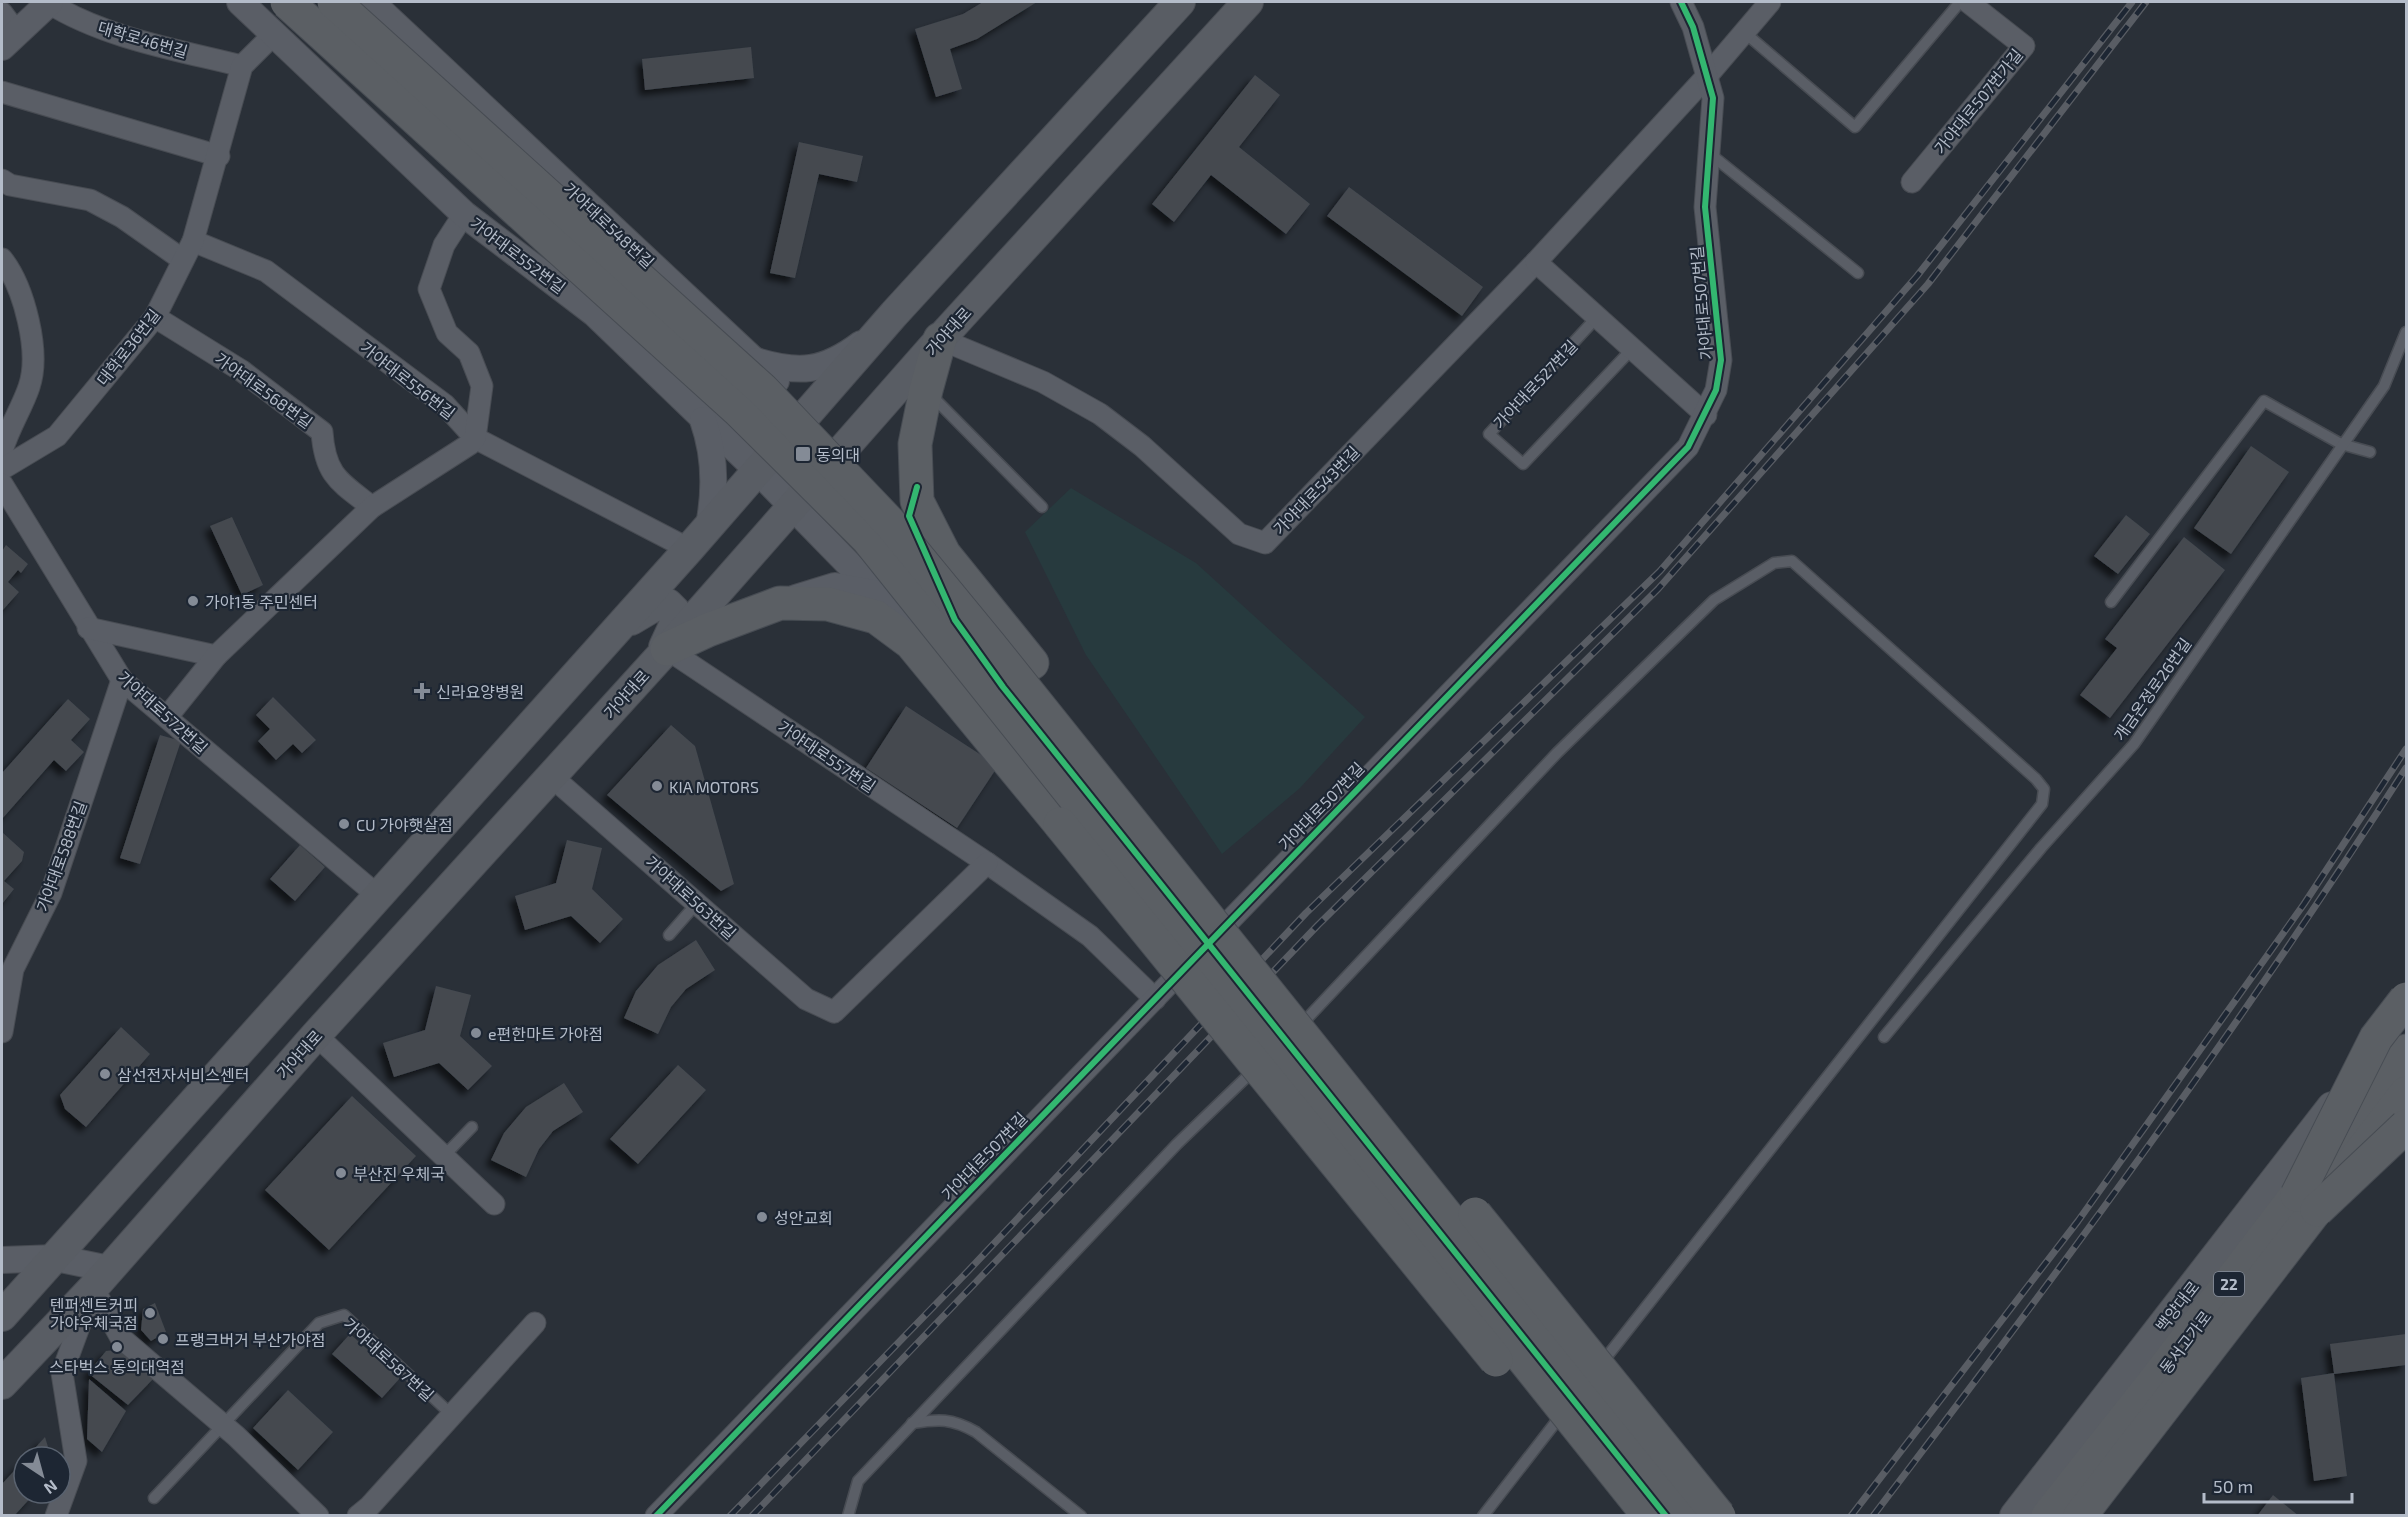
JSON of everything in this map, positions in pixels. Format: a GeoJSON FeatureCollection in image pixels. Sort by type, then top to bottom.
{"type":"FeatureCollection","features":[{"type":"Feature","properties":{"kind":"highway"},"geometry":{"type":"LineString","coordinates":[[287,2],[739,411],[867,538],[1649,1515]]}},
{"type":"Feature","properties":{"kind":"highway"},"geometry":{"type":"LineString","coordinates":[[334,2],[763,390],[889,522],[1687,1515]]}},
{"type":"Feature","properties":{"kind":"highway"},"geometry":{"type":"LineString","coordinates":[[940,339],[926,390],[915,444],[917,501],[944,554],[1719,1515]]}},
{"type":"Feature","properties":{"kind":"highway"},"geometry":{"type":"LineString","coordinates":[[663,654],[708,630],[780,603],[828,603],[876,617],[911,643],[1622,1515]]}},
{"type":"Feature","properties":{"kind":"highway"},"geometry":{"type":"LineString","coordinates":[[2307,1202],[2376,1038],[2406,999]]}},
{"type":"Feature","properties":{"kind":"highway","name":"동서고가로"},"geometry":{"type":"LineString","coordinates":[[2080,1515],[2307,1202],[2406,1051]]}},
{"type":"Feature","properties":{"kind":"highway","name":"동서고가로"},"geometry":{"type":"LineString","coordinates":[[2048,1515],[2157,1378],[2307,1202],[2406,1093]]}},
{"type":"Feature","properties":{"kind":"highway"},"geometry":{"type":"LineString","coordinates":[[2307,1202],[2406,1126]]}},
{"type":"Feature","properties":{"kind":"main road"},"geometry":{"type":"LineString","coordinates":[[2,1316],[689,549],[876,334],[1180,2]]}},
{"type":"Feature","properties":{"kind":"main road","name":"가야대로"},"geometry":{"type":"LineString","coordinates":[[2,1384],[101,1279],[316,1035],[663,654],[940,339],[1248,2]]}},
{"type":"Feature","properties":{"kind":"main road"},"geometry":{"type":"LineString","coordinates":[[618,627],[658,604],[668,604],[675,611],[676,621],[663,654]]}},
{"type":"Feature","properties":{"kind":"main road","name":"백양대로"},"geometry":{"type":"LineString","coordinates":[[2015,1515],[2406,1013]]}},
{"type":"Feature","properties":{"kind":"main road"},"geometry":{"type":"LineString","coordinates":[[2095,1515],[2406,1120]]}},
{"type":"Feature","properties":{"kind":"street","name":"대학로46번길"},"geometry":{"type":"LineString","coordinates":[[7,31],[49,2],[75,19],[173,49],[242,66]]}},
{"type":"Feature","properties":{"kind":"street","name":"가야대로548번길"},"geometry":{"type":"LineString","coordinates":[[371,2],[808,412],[956,620]]}},
{"type":"Feature","properties":{"kind":"street","name":"가야대로507번길"},"geometry":{"type":"LineString","coordinates":[[656,1515],[1688,447],[1706,415],[1716,390],[1722,360],[1705,207],[1713,98],[1694,27],[1681,2]]}},
{"type":"Feature","properties":{"kind":"street"},"geometry":{"type":"LineString","coordinates":[[1706,415],[1536,262],[1707,76],[1770,2]]}},
{"type":"Feature","properties":{"kind":"street","name":"가야대로507번가길"},"geometry":{"type":"LineString","coordinates":[[1912,182],[2024,46],[1968,2]]}},
{"type":"Feature","properties":{"kind":"street","name":"가야대로552번길"},"geometry":{"type":"LineString","coordinates":[[241,3],[464,214],[594,313],[757,470],[878,594]]}},
{"type":"Feature","properties":{"kind":"street"},"geometry":{"type":"LineString","coordinates":[[242,66],[274,34]]}},
{"type":"Feature","properties":{"kind":"street","name":"대학로36번길"},"geometry":{"type":"LineString","coordinates":[[2,469],[57,436],[155,317],[193,241],[219,156],[242,66]]}},
{"type":"Feature","properties":{"kind":"street"},"geometry":{"type":"LineString","coordinates":[[2,92],[219,156]]}},
{"type":"Feature","properties":{"kind":"street"},"geometry":{"type":"LineString","coordinates":[[2,180],[10,185],[90,200],[122,217],[183,260]]}},
{"type":"Feature","properties":{"kind":"street"},"geometry":{"type":"LineString","coordinates":[[166,717],[216,656],[372,507],[470,444],[475,438],[482,386],[469,353],[447,333],[429,289],[444,246],[464,214]]}},
{"type":"Feature","properties":{"kind":"street","name":"가야대로556번길"},"geometry":{"type":"LineString","coordinates":[[193,241],[266,271],[445,405],[475,438],[689,549]]}},
{"type":"Feature","properties":{"kind":"street"},"geometry":{"type":"LineString","coordinates":[[2,258],[9,268],[27,309],[32,349],[30,385],[9,426],[2,450]]}},
{"type":"Feature","properties":{"kind":"street","name":"가야대로543번길"},"geometry":{"type":"LineString","coordinates":[[940,339],[1043,382],[1100,414],[1191,489],[1239,534],[1265,543],[1536,262]]}},
{"type":"Feature","properties":{"kind":"street","name":"가야대로568번길"},"geometry":{"type":"LineString","coordinates":[[155,317],[242,371],[322,432],[324,459],[342,485],[372,507]]}},
{"type":"Feature","properties":{"kind":"street"},"geometry":{"type":"LineString","coordinates":[[754,360],[782,369],[820,367],[843,358],[876,334]]}},
{"type":"Feature","properties":{"kind":"street"},"geometry":{"type":"LineString","coordinates":[[702,417],[713,452],[712,509],[709,525]]}},
{"type":"Feature","properties":{"kind":"street","name":"가야대로572번길"},"geometry":{"type":"LineString","coordinates":[[2,484],[88,628],[122,680],[377,895]]}},
{"type":"Feature","properties":{"kind":"street"},"geometry":{"type":"LineString","coordinates":[[780,603],[835,586],[878,594],[910,614],[1003,687],[956,620],[909,516],[917,487]]}},
{"type":"Feature","properties":{"kind":"street"},"geometry":{"type":"LineString","coordinates":[[88,628],[216,656]]}},
{"type":"Feature","properties":{"kind":"street","name":"가야대로557번길"},"geometry":{"type":"LineString","coordinates":[[663,654],[987,863],[1090,936],[1155,999]]}},
{"type":"Feature","properties":{"kind":"street","name":"가야대로588번길"},"geometry":{"type":"LineString","coordinates":[[2,1032],[13,969],[51,893],[122,680]]}},
{"type":"Feature","properties":{"kind":"street","name":"가야대로563번길"},"geometry":{"type":"LineString","coordinates":[[551,776],[806,999],[834,1012],[987,863]]}},
{"type":"Feature","properties":{"kind":"street"},"geometry":{"type":"LineString","coordinates":[[316,1035],[494,1204]]}},
{"type":"Feature","properties":{"kind":"street"},"geometry":{"type":"LineString","coordinates":[[2,1260],[56,1258],[101,1279],[121,1338],[223,1425],[318,1515]]}},
{"type":"Feature","properties":{"kind":"street"},"geometry":{"type":"LineString","coordinates":[[57,1515],[76,1461],[62,1373],[101,1279]]}},
{"type":"Feature","properties":{"kind":"street"},"geometry":{"type":"LineString","coordinates":[[358,1515],[369,1507],[535,1323]]}},
{"type":"Feature","properties":{"kind":"lane"},"geometry":{"type":"LineString","coordinates":[[1744,32],[1856,127],[1960,2]]}},
{"type":"Feature","properties":{"kind":"lane"},"geometry":{"type":"LineString","coordinates":[[1709,153],[1858,273]]}},
{"type":"Feature","properties":{"kind":"lane","name":"가야대로527번길"},"geometry":{"type":"LineString","coordinates":[[1597,317],[1489,434],[1523,464],[1632,349]]}},
{"type":"Feature","properties":{"kind":"lane","name":"개금온정로26번길"},"geometry":{"type":"LineString","coordinates":[[1884,1037],[2041,848],[2134,744],[2341,444],[2384,386],[2406,332]]}},
{"type":"Feature","properties":{"kind":"lane"},"geometry":{"type":"LineString","coordinates":[[926,390],[1042,507]]}},
{"type":"Feature","properties":{"kind":"lane"},"geometry":{"type":"LineString","coordinates":[[2111,602],[2264,400],[2341,444],[2370,452]]}},
{"type":"Feature","properties":{"kind":"lane"},"geometry":{"type":"LineString","coordinates":[[848,1515],[858,1481],[912,1423],[951,1386],[1177,1144],[1326,1000],[1574,737],[1714,600],[1774,562],[1792,561],[2036,778],[2044,789],[2042,804],[1483,1515]]}},
{"type":"Feature","properties":{"kind":"lane"},"geometry":{"type":"LineString","coordinates":[[669,935],[697,903]]}},
{"type":"Feature","properties":{"kind":"lane"},"geometry":{"type":"LineString","coordinates":[[444,1156],[472,1127]]}},
{"type":"Feature","properties":{"kind":"lane","name":"가야대로587번길"},"geometry":{"type":"LineString","coordinates":[[223,1425],[319,1323],[344,1315],[452,1415]]}},
{"type":"Feature","properties":{"kind":"lane"},"geometry":{"type":"LineString","coordinates":[[912,1423],[937,1420],[957,1421],[976,1432],[1081,1515]]}},
{"type":"Feature","properties":{"kind":"lane"},"geometry":{"type":"LineString","coordinates":[[154,1497],[223,1425]]}},
{"type":"Feature","properties":{"kind":"green space"},"geometry":{"type":"Polygon","coordinates":[[[1071,488],[1196,563],[1365,717],[1300,788],[1222,854],[1086,655],[1025,532],[1071,488]]]}},
{"type":"Feature","properties":{"kind":"building"},"geometry":{"type":"Polygon","coordinates":[[[983,2],[1037,2],[977,39],[950,49],[962,89],[936,97],[915,29],[963,14],[983,2]]]}},
{"type":"Feature","properties":{"kind":"building"},"geometry":{"type":"Polygon","coordinates":[[[751,47],[754,78],[645,90],[642,59],[751,47]]]}},
{"type":"Feature","properties":{"kind":"building"},"geometry":{"type":"Polygon","coordinates":[[[1255,75],[1280,95],[1239,147],[1310,204],[1286,234],[1211,175],[1174,222],[1152,204],[1255,75]]]}},
{"type":"Feature","properties":{"kind":"building"},"geometry":{"type":"Polygon","coordinates":[[[799,142],[863,156],[857,182],[819,174],[795,278],[770,273],[799,142]]]}},
{"type":"Feature","properties":{"kind":"building"},"geometry":{"type":"Polygon","coordinates":[[[1349,187],[1483,287],[1462,316],[1327,216],[1349,187]]]}},
{"type":"Feature","properties":{"kind":"building"},"geometry":{"type":"Polygon","coordinates":[[[2251,446],[2289,472],[2231,554],[2194,528],[2251,446]]]}},
{"type":"Feature","properties":{"kind":"building"},"geometry":{"type":"Polygon","coordinates":[[[2126,515],[2150,534],[2118,574],[2094,556],[2126,515]]]}},
{"type":"Feature","properties":{"kind":"building"},"geometry":{"type":"Polygon","coordinates":[[[232,517],[263,585],[242,595],[210,526],[232,517]]]}},
{"type":"Feature","properties":{"kind":"building"},"geometry":{"type":"Polygon","coordinates":[[[2184,537],[2225,570],[2110,718],[2080,695],[2117,648],[2105,639],[2184,537]]]}},
{"type":"Feature","properties":{"kind":"building"},"geometry":{"type":"Polygon","coordinates":[[[6,545],[28,564],[21,573],[18,570],[8,582],[19,592],[2,611],[2,551],[6,545]]]}},
{"type":"Feature","properties":{"kind":"building"},"geometry":{"type":"Polygon","coordinates":[[[273,697],[316,740],[302,753],[293,744],[276,760],[258,741],[270,729],[256,715],[273,697]]]}},
{"type":"Feature","properties":{"kind":"building"},"geometry":{"type":"Polygon","coordinates":[[[68,699],[90,719],[71,740],[84,752],[66,771],[54,760],[2,819],[2,773],[68,699]]]}},
{"type":"Feature","properties":{"kind":"building"},"geometry":{"type":"Polygon","coordinates":[[[906,706],[998,766],[957,828],[866,768],[906,706]]]}},
{"type":"Feature","properties":{"kind":"building"},"geometry":{"type":"Polygon","coordinates":[[[671,725],[695,746],[734,884],[721,891],[607,795],[671,725]]]}},
{"type":"Feature","properties":{"kind":"building"},"geometry":{"type":"Polygon","coordinates":[[[160,735],[181,741],[140,864],[120,858],[160,735]]]}},
{"type":"Feature","properties":{"kind":"building"},"geometry":{"type":"Polygon","coordinates":[[[2,832],[24,852],[22,861],[4,881],[14,889],[2,904],[2,832]]]}},
{"type":"Feature","properties":{"kind":"building"},"geometry":{"type":"Polygon","coordinates":[[[567,840],[602,848],[592,889],[623,919],[600,943],[571,916],[525,930],[515,896],[556,883],[567,840]]]}},
{"type":"Feature","properties":{"kind":"building"},"geometry":{"type":"Polygon","coordinates":[[[300,845],[325,867],[295,901],[270,879],[300,845]]]}},
{"type":"Feature","properties":{"kind":"building"},"geometry":{"type":"Polygon","coordinates":[[[696,940],[715,970],[686,989],[671,1007],[658,1034],[624,1018],[636,991],[658,965],[696,940]]]}},
{"type":"Feature","properties":{"kind":"building"},"geometry":{"type":"Polygon","coordinates":[[[436,986],[471,995],[460,1036],[492,1066],[468,1090],[439,1063],[394,1077],[383,1043],[425,1030],[436,986]]]}},
{"type":"Feature","properties":{"kind":"building","name":"삼선전자서비스센터"},"geometry":{"type":"Polygon","coordinates":[[[121,1027],[150,1054],[86,1127],[65,1109],[60,1095],[121,1027]]]}},
{"type":"Feature","properties":{"kind":"building"},"geometry":{"type":"Polygon","coordinates":[[[678,1065],[706,1090],[638,1164],[610,1139],[678,1065]]]}},
{"type":"Feature","properties":{"kind":"building"},"geometry":{"type":"Polygon","coordinates":[[[564,1083],[583,1112],[553,1131],[539,1149],[526,1177],[491,1160],[504,1133],[526,1107],[564,1083]]]}},
{"type":"Feature","properties":{"kind":"building","name":"부산진 우체국"},"geometry":{"type":"Polygon","coordinates":[[[352,1096],[416,1156],[329,1250],[265,1190],[352,1096]]]}},
{"type":"Feature","properties":{"kind":"building"},"geometry":{"type":"Polygon","coordinates":[[[155,1303],[166,1332],[151,1341],[141,1330],[143,1309],[155,1303]]]}},
{"type":"Feature","properties":{"kind":"building"},"geometry":{"type":"Polygon","coordinates":[[[350,1334],[400,1378],[382,1398],[332,1354],[350,1334]]]}},
{"type":"Feature","properties":{"kind":"building"},"geometry":{"type":"Polygon","coordinates":[[[2406,1334],[2406,1365],[2334,1374],[2347,1476],[2314,1481],[2301,1378],[2334,1373],[2330,1344],[2406,1334]]]}},
{"type":"Feature","properties":{"kind":"building"},"geometry":{"type":"Polygon","coordinates":[[[124,1349],[155,1377],[128,1405],[88,1373],[106,1351],[124,1349]]]}},
{"type":"Feature","properties":{"kind":"building"},"geometry":{"type":"Polygon","coordinates":[[[89,1379],[126,1411],[102,1452],[87,1439],[89,1379]]]}},
{"type":"Feature","properties":{"kind":"building"},"geometry":{"type":"Polygon","coordinates":[[[288,1390],[333,1432],[298,1470],[253,1428],[288,1390]]]}},
{"type":"Feature","properties":{"kind":"building"},"geometry":{"type":"Polygon","coordinates":[[[45,1437],[47,1445],[38,1445],[45,1437]]]}},
{"type":"Feature","properties":{"kind":"building"},"geometry":{"type":"Polygon","coordinates":[[[12,1473],[12,1505],[24,1505],[14,1516],[2,1516],[2,1484],[12,1473]]]}},
{"type":"Feature","properties":{"kind":"building"},"geometry":{"type":"Polygon","coordinates":[[[2273,1495],[2299,1516],[2257,1516],[2273,1495]]]}},
{"type":"Feature","properties":{"kind":"railway"},"geometry":{"type":"LineString","coordinates":[[730,1516],[969,1270],[1306,913],[1660,571],[1917,276],[2132,2]]}},
{"type":"Feature","properties":{"kind":"railway"},"geometry":{"type":"LineString","coordinates":[[752,1516],[1318,925],[1658,589],[1928,284],[2146,2]]}},
{"type":"Feature","properties":{"kind":"railway"},"geometry":{"type":"LineString","coordinates":[[1851,1516],[2078,1221],[2304,904],[2406,749]]}},
{"type":"Feature","properties":{"kind":"railway"},"geometry":{"type":"LineString","coordinates":[[1873,1516],[2080,1240],[2214,1054],[2406,768]]}},
{"type":"Feature","properties":{"kind":"cycle path"},"geometry":{"type":"LineString","coordinates":[[656,1516],[1688,447],[1716,390],[1721,360],[1705,207],[1713,98],[1693,27],[1681,2]]}},
{"type":"Feature","properties":{"kind":"cycle path"},"geometry":{"type":"LineString","coordinates":[[917,487],[909,516],[955,620],[1003,687],[1666,1516]]}},
{"type":"Feature","properties":{"kind":"place","name":"동의대"},"geometry":{"type":"Point","coordinates":[803,454]}},
{"type":"Feature","properties":{"kind":"place","name":"가야1동 주민센터"},"geometry":{"type":"Point","coordinates":[193,601]}},
{"type":"Feature","properties":{"kind":"place","name":"신라요양병원"},"geometry":{"type":"Point","coordinates":[422,691]}},
{"type":"Feature","properties":{"kind":"place","name":"KIA MOTORS"},"geometry":{"type":"Point","coordinates":[657,786]}},
{"type":"Feature","properties":{"kind":"place","name":"CU 가야햇살점"},"geometry":{"type":"Point","coordinates":[344,824]}},
{"type":"Feature","properties":{"kind":"place","name":"e편한마트 가야점"},"geometry":{"type":"Point","coordinates":[476,1033]}},
{"type":"Feature","properties":{"kind":"place","name":"삼선전자서비스센터"},"geometry":{"type":"Point","coordinates":[105,1074]}},
{"type":"Feature","properties":{"kind":"place","name":"부산진 우체국"},"geometry":{"type":"Point","coordinates":[341,1173]}},
{"type":"Feature","properties":{"kind":"place","name":"성안교회"},"geometry":{"type":"Point","coordinates":[762,1217]}},
{"type":"Feature","properties":{"kind":"place","name":"텐퍼센트커피 가야우체국점"},"geometry":{"type":"Point","coordinates":[150,1313]}},
{"type":"Feature","properties":{"kind":"place","name":"프랭크버거 부산가야점"},"geometry":{"type":"Point","coordinates":[163,1339]}},
{"type":"Feature","properties":{"kind":"place","name":"스타벅스 동의대역점"},"geometry":{"type":"Point","coordinates":[117,1347]}}]}
